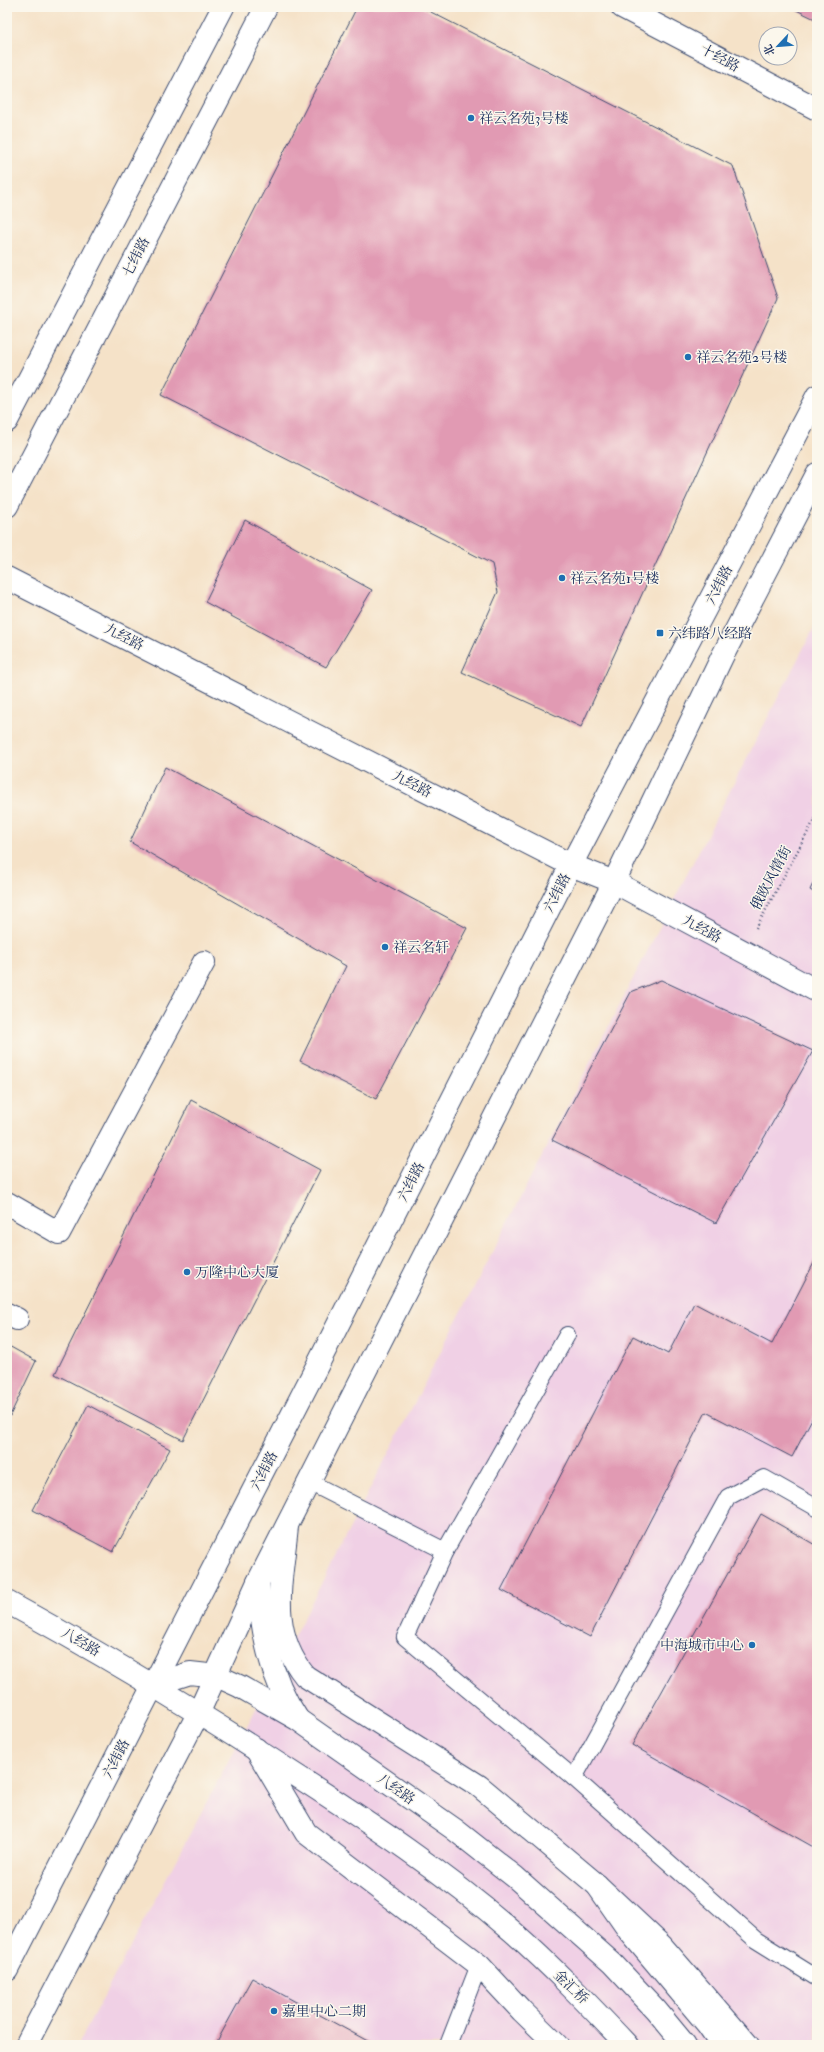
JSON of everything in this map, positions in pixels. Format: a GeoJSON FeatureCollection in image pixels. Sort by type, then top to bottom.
{"type":"FeatureCollection","features":[{"type":"Feature","properties":{"kind":"main road"},"geometry":{"type":"LineString","coordinates":[[7,421],[223,7]]}},
{"type":"Feature","properties":{"kind":"main road","name":"七纬路"},"geometry":{"type":"LineString","coordinates":[[7,506],[266,7]]}},
{"type":"Feature","properties":{"kind":"main road","name":"十经路"},"geometry":{"type":"LineString","coordinates":[[622,7],[817,109]]}},
{"type":"Feature","properties":{"kind":"main road","name":"六纬路"},"geometry":{"type":"LineString","coordinates":[[7,1970],[316,1368],[571,865],[817,396]]}},
{"type":"Feature","properties":{"kind":"main road"},"geometry":{"type":"LineString","coordinates":[[26,2045],[198,1714],[217,1676],[258,1582],[614,882],[722,657],[817,474]]}},
{"type":"Feature","properties":{"kind":"main road","name":"九经路"},"geometry":{"type":"LineString","coordinates":[[7,578],[571,865],[614,882],[817,991]]}},
{"type":"Feature","properties":{"kind":"main road"},"geometry":{"type":"LineString","coordinates":[[7,1204],[59,1233],[204,962]]}},
{"type":"Feature","properties":{"kind":"main road"},"geometry":{"type":"LineString","coordinates":[[287,1526],[279,1613],[286,1645],[296,1664],[305,1676],[479,1786],[597,1885],[661,1945],[748,2045]]}},
{"type":"Feature","properties":{"kind":"main road"},"geometry":{"type":"LineString","coordinates":[[258,1582],[265,1643],[270,1666],[284,1699],[297,1719]]}},
{"type":"Feature","properties":{"kind":"main road","name":"八经路"},"geometry":{"type":"LineString","coordinates":[[7,1602],[67,1634],[153,1685],[256,1749],[387,1834],[446,1878],[513,1932]]}},
{"type":"Feature","properties":{"kind":"main road","name":"八经路"},"geometry":{"type":"LineString","coordinates":[[153,1685],[190,1673],[217,1676],[239,1686],[297,1719],[454,1829],[526,1887],[612,1963],[686,2045]]}},
{"type":"Feature","properties":{"kind":"main road"},"geometry":{"type":"LineString","coordinates":[[256,1749],[306,1833],[479,1965],[522,2011],[558,2045]]}},
{"type":"Feature","properties":{"kind":"main road"},"geometry":{"type":"LineString","coordinates":[[597,1885],[636,1939],[708,2025],[722,2045]]}},
{"type":"Feature","properties":{"kind":"main road","name":"金汇桥"},"geometry":{"type":"LineString","coordinates":[[513,1932],[579,1994],[627,2045]]}},
{"type":"Feature","properties":{"kind":"lane"},"geometry":{"type":"LineString","coordinates":[[567,1335],[445,1551],[405,1637],[574,1778],[756,1940],[817,1978]]}},
{"type":"Feature","properties":{"kind":"lane"},"geometry":{"type":"LineString","coordinates":[[574,1778],[728,1497],[764,1478],[817,1508]]}},
{"type":"Feature","properties":{"kind":"lane"},"geometry":{"type":"LineString","coordinates":[[310,1482],[445,1551]]}},
{"type":"Feature","properties":{"kind":"lane"},"geometry":{"type":"LineString","coordinates":[[448,2045],[479,1965]]}},
{"type":"Feature","properties":{"kind":"path","name":"俄欧风情街"},"geometry":{"type":"LineString","coordinates":[[743,951],[817,815]]}},
{"type":"Feature","properties":{"kind":"shaded area"},"geometry":{"type":"Polygon","coordinates":[[[817,622],[817,2045],[78,2045],[285,1654],[817,622]]]}},
{"type":"Feature","properties":{"kind":"building"},"geometry":{"type":"Polygon","coordinates":[[[357,7],[421,7],[733,166],[778,298],[581,727],[462,672],[498,592],[492,564],[161,395],[357,7]]]}},
{"type":"Feature","properties":{"kind":"building"},"geometry":{"type":"Polygon","coordinates":[[[790,7],[817,7],[817,20],[790,7]]]}},
{"type":"Feature","properties":{"kind":"building"},"geometry":{"type":"Polygon","coordinates":[[[245,520],[372,590],[326,667],[205,602],[245,520]]]}},
{"type":"Feature","properties":{"kind":"building","name":"祥云名轩"},"geometry":{"type":"Polygon","coordinates":[[[165,767],[467,928],[376,1099],[300,1061],[346,966],[130,842],[165,767]]]}},
{"type":"Feature","properties":{"kind":"building"},"geometry":{"type":"Polygon","coordinates":[[[817,875],[817,894],[810,890],[817,875]]]}},
{"type":"Feature","properties":{"kind":"building"},"geometry":{"type":"Polygon","coordinates":[[[661,980],[813,1051],[716,1223],[552,1140],[631,992],[661,980]]]}},
{"type":"Feature","properties":{"kind":"building","name":"万隆中心大厦"},"geometry":{"type":"Polygon","coordinates":[[[191,1100],[320,1170],[183,1440],[55,1374],[191,1100]]]}},
{"type":"Feature","properties":{"kind":"building"},"geometry":{"type":"Polygon","coordinates":[[[817,1257],[817,1409],[792,1457],[706,1412],[590,1637],[501,1590],[633,1336],[668,1354],[694,1303],[772,1344],[817,1257]]]}},
{"type":"Feature","properties":{"kind":"building"},"geometry":{"type":"Polygon","coordinates":[[[7,1345],[36,1361],[7,1422],[7,1345]]]}},
{"type":"Feature","properties":{"kind":"building"},"geometry":{"type":"Polygon","coordinates":[[[88,1405],[170,1449],[113,1552],[33,1510],[88,1405]]]}},
{"type":"Feature","properties":{"kind":"building","name":"中海城市中心"},"geometry":{"type":"Polygon","coordinates":[[[761,1514],[817,1546],[817,1849],[632,1745],[761,1514]]]}},
{"type":"Feature","properties":{"kind":"building","name":"嘉里中心二期"},"geometry":{"type":"Polygon","coordinates":[[[252,1978],[375,2045],[215,2045],[252,1978]]]}},
{"type":"Feature","properties":{"kind":"place","name":"祥云名苑3号楼"},"geometry":{"type":"Point","coordinates":[471,118]}},
{"type":"Feature","properties":{"kind":"place","name":"祥云名苑2号楼"},"geometry":{"type":"Point","coordinates":[688,357]}},
{"type":"Feature","properties":{"kind":"place","name":"祥云名苑1号楼"},"geometry":{"type":"Point","coordinates":[562,578]}},
{"type":"Feature","properties":{"kind":"place","name":"六纬路八经路"},"geometry":{"type":"Point","coordinates":[660,633]}},
{"type":"Feature","properties":{"kind":"place","name":"祥云名轩"},"geometry":{"type":"Point","coordinates":[385,947]}},
{"type":"Feature","properties":{"kind":"place","name":"万隆中心大厦"},"geometry":{"type":"Point","coordinates":[187,1272]}},
{"type":"Feature","properties":{"kind":"place","name":"中海城市中心"},"geometry":{"type":"Point","coordinates":[752,1645]}},
{"type":"Feature","properties":{"kind":"place","name":"嘉里中心二期"},"geometry":{"type":"Point","coordinates":[274,2011]}}]}
